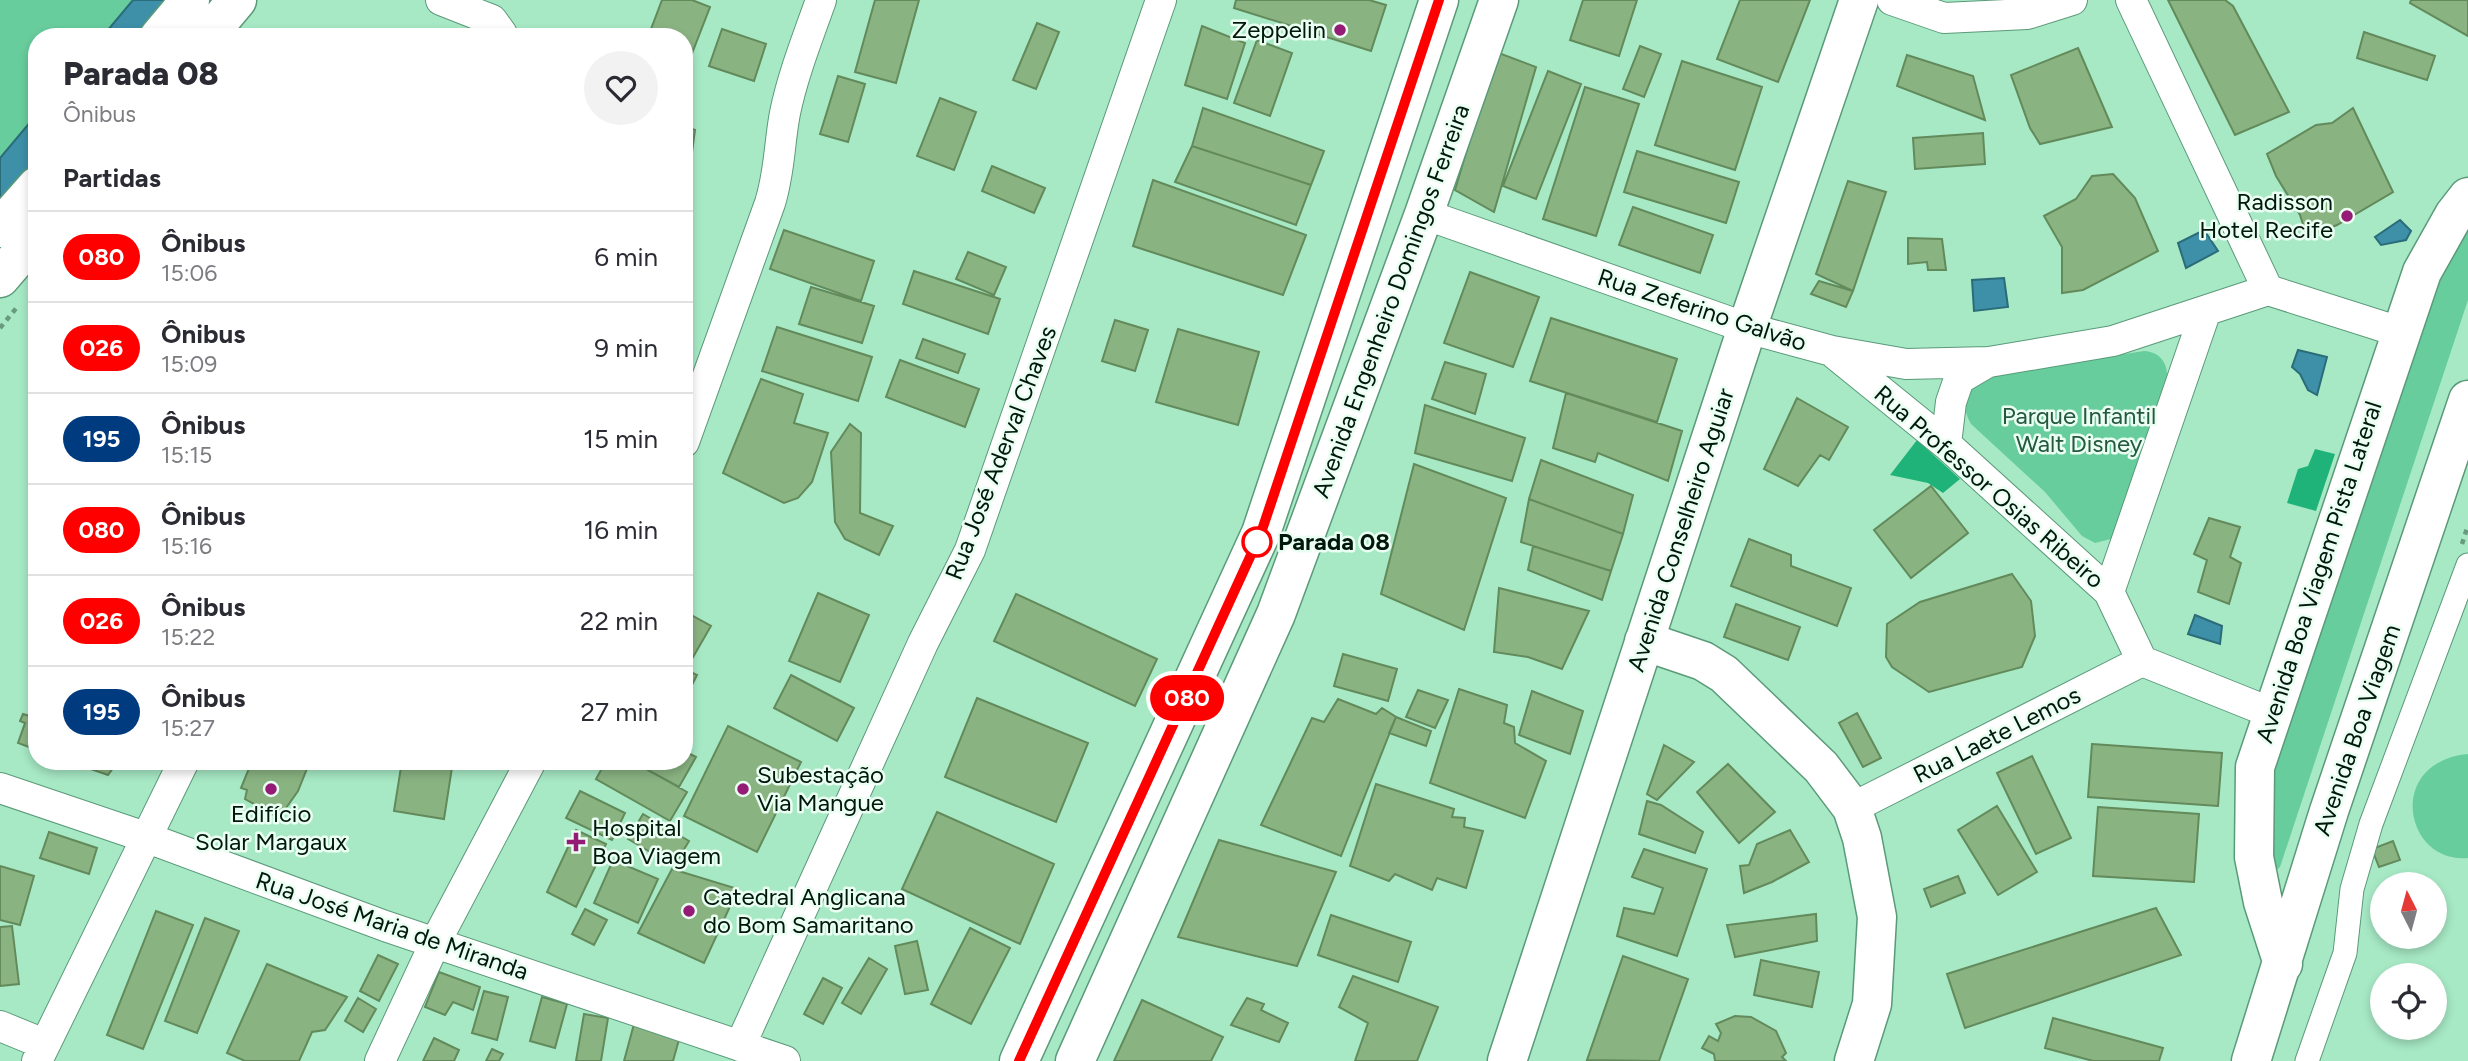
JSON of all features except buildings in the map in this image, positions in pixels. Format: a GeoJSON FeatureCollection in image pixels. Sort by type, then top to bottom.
{"type":"FeatureCollection","features":[{"type":"Feature","properties":{"kind":"main road"},"geometry":{"type":"LineString","coordinates":[[167,28],[190,0]]}},
{"type":"Feature","properties":{"kind":"main road"},"geometry":{"type":"LineString","coordinates":[[214,28],[237,0]]}},
{"type":"Feature","properties":{"kind":"main road","name":"Avenida Engenheiro Domingos Ferreira"},"geometry":{"type":"LineString","coordinates":[[1019,1061],[1261,533],[1439,0]]}},
{"type":"Feature","properties":{"kind":"main road","name":"Avenida Engenheiro Domingos Ferreira"},"geometry":{"type":"LineString","coordinates":[[1075,1061],[1276,614],[1424,214],[1499,0]]}},
{"type":"Feature","properties":{"kind":"main road","name":"Avenida Conselheiro Aguiar"},"geometry":{"type":"LineString","coordinates":[[1507,1061],[1747,328],[1859,0]]}},
{"type":"Feature","properties":{"kind":"main road"},"geometry":{"type":"LineString","coordinates":[[0,228],[28,196]]}},
{"type":"Feature","properties":{"kind":"main road","name":"Avenida Boa Viagem Pista Lateral"},"geometry":{"type":"LineString","coordinates":[[2283,964],[2263,902],[2254,858],[2255,767],[2422,272],[2454,215],[2468,197]]}},
{"type":"Feature","properties":{"kind":"main road"},"geometry":{"type":"LineString","coordinates":[[0,278],[28,245]]}},
{"type":"Feature","properties":{"kind":"main road","name":"Avenida Boa Viagem"},"geometry":{"type":"LineString","coordinates":[[2251,1061],[2329,811],[2468,400]]}},
{"type":"Feature","properties":{"kind":"main road"},"geometry":{"type":"LineString","coordinates":[[1644,641],[1703,661],[1724,674],[1776,720],[1821,767],[1852,808],[1877,917],[1872,1004],[1854,1061]]}},
{"type":"Feature","properties":{"kind":"street"},"geometry":{"type":"LineString","coordinates":[[441,0],[492,20],[496,28]]}},
{"type":"Feature","properties":{"kind":"street"},"geometry":{"type":"LineString","coordinates":[[503,28],[509,0]]}},
{"type":"Feature","properties":{"kind":"street"},"geometry":{"type":"LineString","coordinates":[[693,417],[778,177],[785,115],[793,78],[821,0]]}},
{"type":"Feature","properties":{"kind":"street","name":"Rua José Aderval Chaves"},"geometry":{"type":"LineString","coordinates":[[740,1046],[923,643],[970,550],[1161,0]]}},
{"type":"Feature","properties":{"kind":"street"},"geometry":{"type":"LineString","coordinates":[[1892,0],[1944,18],[2028,14],[2072,0]]}},
{"type":"Feature","properties":{"kind":"street"},"geometry":{"type":"LineString","coordinates":[[2131,0],[2268,290],[2400,332]]}},
{"type":"Feature","properties":{"kind":"street","name":"Rua Zeferino Galvão"},"geometry":{"type":"LineString","coordinates":[[1424,214],[1747,328],[1832,351],[1906,364],[1989,362],[2113,341],[2205,313],[2268,290]]}},
{"type":"Feature","properties":{"kind":"street"},"geometry":{"type":"LineString","coordinates":[[2109,592],[2205,313]]}},
{"type":"Feature","properties":{"kind":"street","name":"Rua Professor Osias Ribeiro"},"geometry":{"type":"LineString","coordinates":[[1832,351],[1946,444],[2109,592],[2142,661]]}},
{"type":"Feature","properties":{"kind":"street","name":"Rua Zeferino Galvão"},"geometry":{"type":"LineString","coordinates":[[1946,444],[1951,402],[1959,379],[1989,362]]}},
{"type":"Feature","properties":{"kind":"street"},"geometry":{"type":"LineString","coordinates":[[2307,1061],[2345,953],[2352,888],[2371,824],[2468,565]]}},
{"type":"Feature","properties":{"kind":"street"},"geometry":{"type":"LineString","coordinates":[[2142,661],[2272,713]]}},
{"type":"Feature","properties":{"kind":"street","name":"Rua Laete Lemos"},"geometry":{"type":"LineString","coordinates":[[1852,808],[2142,661]]}},
{"type":"Feature","properties":{"kind":"street"},"geometry":{"type":"LineString","coordinates":[[0,1026],[41,1053],[179,770]]}},
{"type":"Feature","properties":{"kind":"street"},"geometry":{"type":"LineString","coordinates":[[380,1061],[435,943],[526,770]]}},
{"type":"Feature","properties":{"kind":"street","name":"Rua José Maria de Miranda"},"geometry":{"type":"LineString","coordinates":[[0,788],[145,837],[435,943],[785,1061]]}},
{"type":"Feature","properties":{"kind":"green space"},"geometry":{"type":"Polygon","coordinates":[[[0,0],[133,0],[110,28],[28,28],[28,125],[0,158],[0,0]]]}},
{"type":"Feature","properties":{"kind":"green space"},"geometry":{"type":"Polygon","coordinates":[[[2468,210],[2468,300],[2280,867],[2273,873],[2270,747],[2391,379],[2468,210]]]}},
{"type":"Feature","properties":{"kind":"green space","name":"Parque Infantil Walt Disney"},"geometry":{"type":"Polygon","coordinates":[[[2144,351],[2162,359],[2167,378],[2117,532],[2111,539],[2095,543],[2082,536],[2045,492],[1971,424],[1966,411],[1966,400],[1978,377],[2144,351]]]}},
{"type":"Feature","properties":{"kind":"green space"},"geometry":{"type":"Polygon","coordinates":[[[1917,440],[1960,479],[1943,493],[1928,483],[1890,475],[1917,440]]]}},
{"type":"Feature","properties":{"kind":"green space"},"geometry":{"type":"Polygon","coordinates":[[[2315,449],[2335,454],[2316,511],[2287,503],[2298,469],[2308,466],[2315,449]]]}},
{"type":"Feature","properties":{"kind":"green space"},"geometry":{"type":"Polygon","coordinates":[[[2468,754],[2468,858],[2446,856],[2429,845],[2418,830],[2413,811],[2415,792],[2424,774],[2442,761],[2468,754]]]}},
{"type":"Feature","properties":{"kind":"water"},"geometry":{"type":"Polygon","coordinates":[[[133,0],[168,0],[146,28],[110,28],[133,0]]]}},
{"type":"Feature","properties":{"kind":"water"},"geometry":{"type":"Polygon","coordinates":[[[28,125],[28,173],[0,207],[0,158],[28,125]]]}},
{"type":"Feature","properties":{"kind":"water"},"geometry":{"type":"Polygon","coordinates":[[[2400,220],[2411,231],[2406,240],[2381,245],[2375,237],[2400,220]]]}},
{"type":"Feature","properties":{"kind":"water"},"geometry":{"type":"Polygon","coordinates":[[[2204,230],[2218,251],[2186,268],[2178,243],[2204,230]]]}},
{"type":"Feature","properties":{"kind":"water"},"geometry":{"type":"Polygon","coordinates":[[[2004,278],[2008,307],[1974,311],[1972,280],[2004,278]]]}},
{"type":"Feature","properties":{"kind":"water"},"geometry":{"type":"Polygon","coordinates":[[[2298,350],[2327,357],[2317,395],[2308,390],[2300,374],[2292,367],[2298,350]]]}},
{"type":"Feature","properties":{"kind":"water"},"geometry":{"type":"Polygon","coordinates":[[[2195,615],[2222,626],[2220,644],[2188,634],[2195,615]]]}},
{"type":"Feature","properties":{"kind":"bus line","name":"080"},"geometry":{"type":"LineString","coordinates":[[1019,1061],[1261,533],[1439,0]]}},
{"type":"Feature","properties":{"kind":"place","name":"Zeppelin"},"geometry":{"type":"Point","coordinates":[1340,30]}},
{"type":"Feature","properties":{"kind":"place","name":"Radisson Hotel Recife"},"geometry":{"type":"Point","coordinates":[2347,216]}},
{"type":"Feature","properties":{"kind":"place","name":"Parada 08"},"geometry":{"type":"Point","coordinates":[1257,542]}},
{"type":"Feature","properties":{"kind":"place","name":"Edifício Solar Margaux"},"geometry":{"type":"Point","coordinates":[271,789]}},
{"type":"Feature","properties":{"kind":"place","name":"Subestação Via Mangue"},"geometry":{"type":"Point","coordinates":[743,789]}},
{"type":"Feature","properties":{"kind":"place","name":"Hospital Boa Viagem"},"geometry":{"type":"Point","coordinates":[576,842]}},
{"type":"Feature","properties":{"kind":"place","name":"Catedral Anglicana do Bom Samaritano"},"geometry":{"type":"Point","coordinates":[689,911]}}]}
